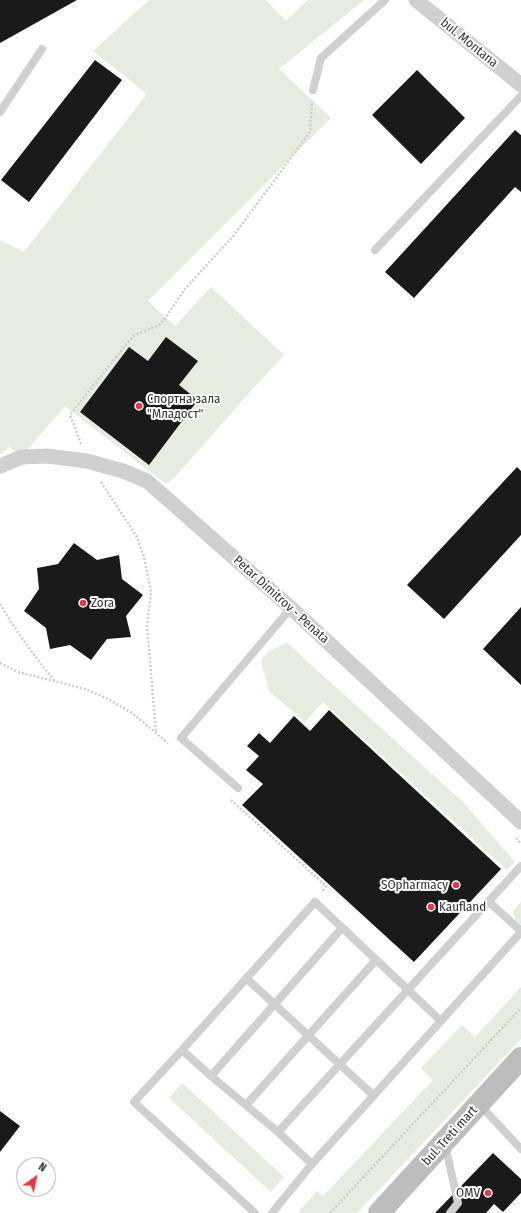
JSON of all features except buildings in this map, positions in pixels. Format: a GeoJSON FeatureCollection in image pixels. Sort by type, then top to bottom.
{"type":"FeatureCollection","features":[{"type":"Feature","properties":{"kind":"main road","name":"bul. Treti mart"},"geometry":{"type":"LineString","coordinates":[[379,1213],[521,1058]]}},
{"type":"Feature","properties":{"kind":"street","name":"bul. Montana"},"geometry":{"type":"LineString","coordinates":[[416,0],[521,85]]}},
{"type":"Feature","properties":{"kind":"street","name":"Petar Dimitrov - Penata"},"geometry":{"type":"LineString","coordinates":[[2,465],[22,457],[47,456],[87,462],[123,471],[147,481],[291,608],[521,822]]}},
{"type":"Feature","properties":{"kind":"lane"},"geometry":{"type":"LineString","coordinates":[[313,90],[321,58],[385,0]]}},
{"type":"Feature","properties":{"kind":"lane"},"geometry":{"type":"LineString","coordinates":[[0,112],[42,49]]}},
{"type":"Feature","properties":{"kind":"lane"},"geometry":{"type":"LineString","coordinates":[[375,250],[521,96]]}},
{"type":"Feature","properties":{"kind":"lane"},"geometry":{"type":"LineString","coordinates":[[238,788],[181,738],[291,608]]}},
{"type":"Feature","properties":{"kind":"lane"},"geometry":{"type":"LineString","coordinates":[[278,1132],[521,866]]}},
{"type":"Feature","properties":{"kind":"lane"},"geometry":{"type":"LineString","coordinates":[[255,1213],[134,1102],[315,902],[441,1021]]}},
{"type":"Feature","properties":{"kind":"lane"},"geometry":{"type":"LineString","coordinates":[[272,1213],[312,1164],[521,932],[489,902]]}},
{"type":"Feature","properties":{"kind":"lane"},"geometry":{"type":"LineString","coordinates":[[211,1076],[342,928]]}},
{"type":"Feature","properties":{"kind":"lane"},"geometry":{"type":"LineString","coordinates":[[246,1105],[376,960]]}},
{"type":"Feature","properties":{"kind":"lane"},"geometry":{"type":"LineString","coordinates":[[246,978],[374,1095]]}},
{"type":"Feature","properties":{"kind":"lane"},"geometry":{"type":"LineString","coordinates":[[182,1050],[278,1132],[312,1164]]}},
{"type":"Feature","properties":{"kind":"lane"},"geometry":{"type":"LineString","coordinates":[[479,1104],[521,1149]]}},
{"type":"Feature","properties":{"kind":"lane"},"geometry":{"type":"LineString","coordinates":[[444,1142],[458,1203],[450,1213]]}},
{"type":"Feature","properties":{"kind":"path"},"geometry":{"type":"LineString","coordinates":[[156,732],[147,627],[151,592],[144,557],[137,537],[87,462],[70,415],[133,336],[161,324],[185,289],[234,235],[310,132],[313,90]]}},
{"type":"Feature","properties":{"kind":"path"},"geometry":{"type":"LineString","coordinates":[[0,604],[32,653],[54,680]]}},
{"type":"Feature","properties":{"kind":"path"},"geometry":{"type":"LineString","coordinates":[[0,663],[18,672],[54,680],[65,685],[84,689],[108,699],[132,713],[174,748]]}},
{"type":"Feature","properties":{"kind":"path"},"geometry":{"type":"LineString","coordinates":[[226,796],[326,886],[315,902]]}},
{"type":"Feature","properties":{"kind":"path"},"geometry":{"type":"LineString","coordinates":[[330,1213],[521,1008]]}},
{"type":"Feature","properties":{"kind":"shaded area"},"geometry":{"type":"Polygon","coordinates":[[[149,0],[266,0],[286,21],[308,0],[364,0],[279,69],[331,118],[148,301],[175,326],[211,287],[284,355],[175,477],[166,484],[65,406],[22,456],[9,447],[0,455],[0,240],[24,252],[147,94],[93,51],[149,0]]]}},
{"type":"Feature","properties":{"kind":"shaded area"},"geometry":{"type":"Polygon","coordinates":[[[287,643],[463,802],[515,862],[507,870],[323,702],[305,722],[269,691],[261,661],[268,652],[287,643]]]}},
{"type":"Feature","properties":{"kind":"shaded area"},"geometry":{"type":"Polygon","coordinates":[[[521,902],[521,925],[515,919],[513,911],[521,902]]]}},
{"type":"Feature","properties":{"kind":"shaded area"},"geometry":{"type":"Polygon","coordinates":[[[521,987],[521,1039],[357,1213],[299,1213],[317,1191],[323,1196],[433,1080],[421,1068],[462,1025],[475,1037],[521,987]]]}},
{"type":"Feature","properties":{"kind":"shaded area"},"geometry":{"type":"Polygon","coordinates":[[[182,1083],[284,1177],[271,1192],[169,1098],[182,1083]]]}},
{"type":"Feature","properties":{"kind":"place","name":"Спортна зала \"Младост\""},"geometry":{"type":"Point","coordinates":[139,406]}},
{"type":"Feature","properties":{"kind":"place","name":"Zora"},"geometry":{"type":"Point","coordinates":[83,603]}},
{"type":"Feature","properties":{"kind":"place","name":"SOpharmacy"},"geometry":{"type":"Point","coordinates":[456,885]}},
{"type":"Feature","properties":{"kind":"place","name":"Kaufland"},"geometry":{"type":"Point","coordinates":[431,907]}},
{"type":"Feature","properties":{"kind":"place","name":"OMV"},"geometry":{"type":"Point","coordinates":[488,1193]}}]}
